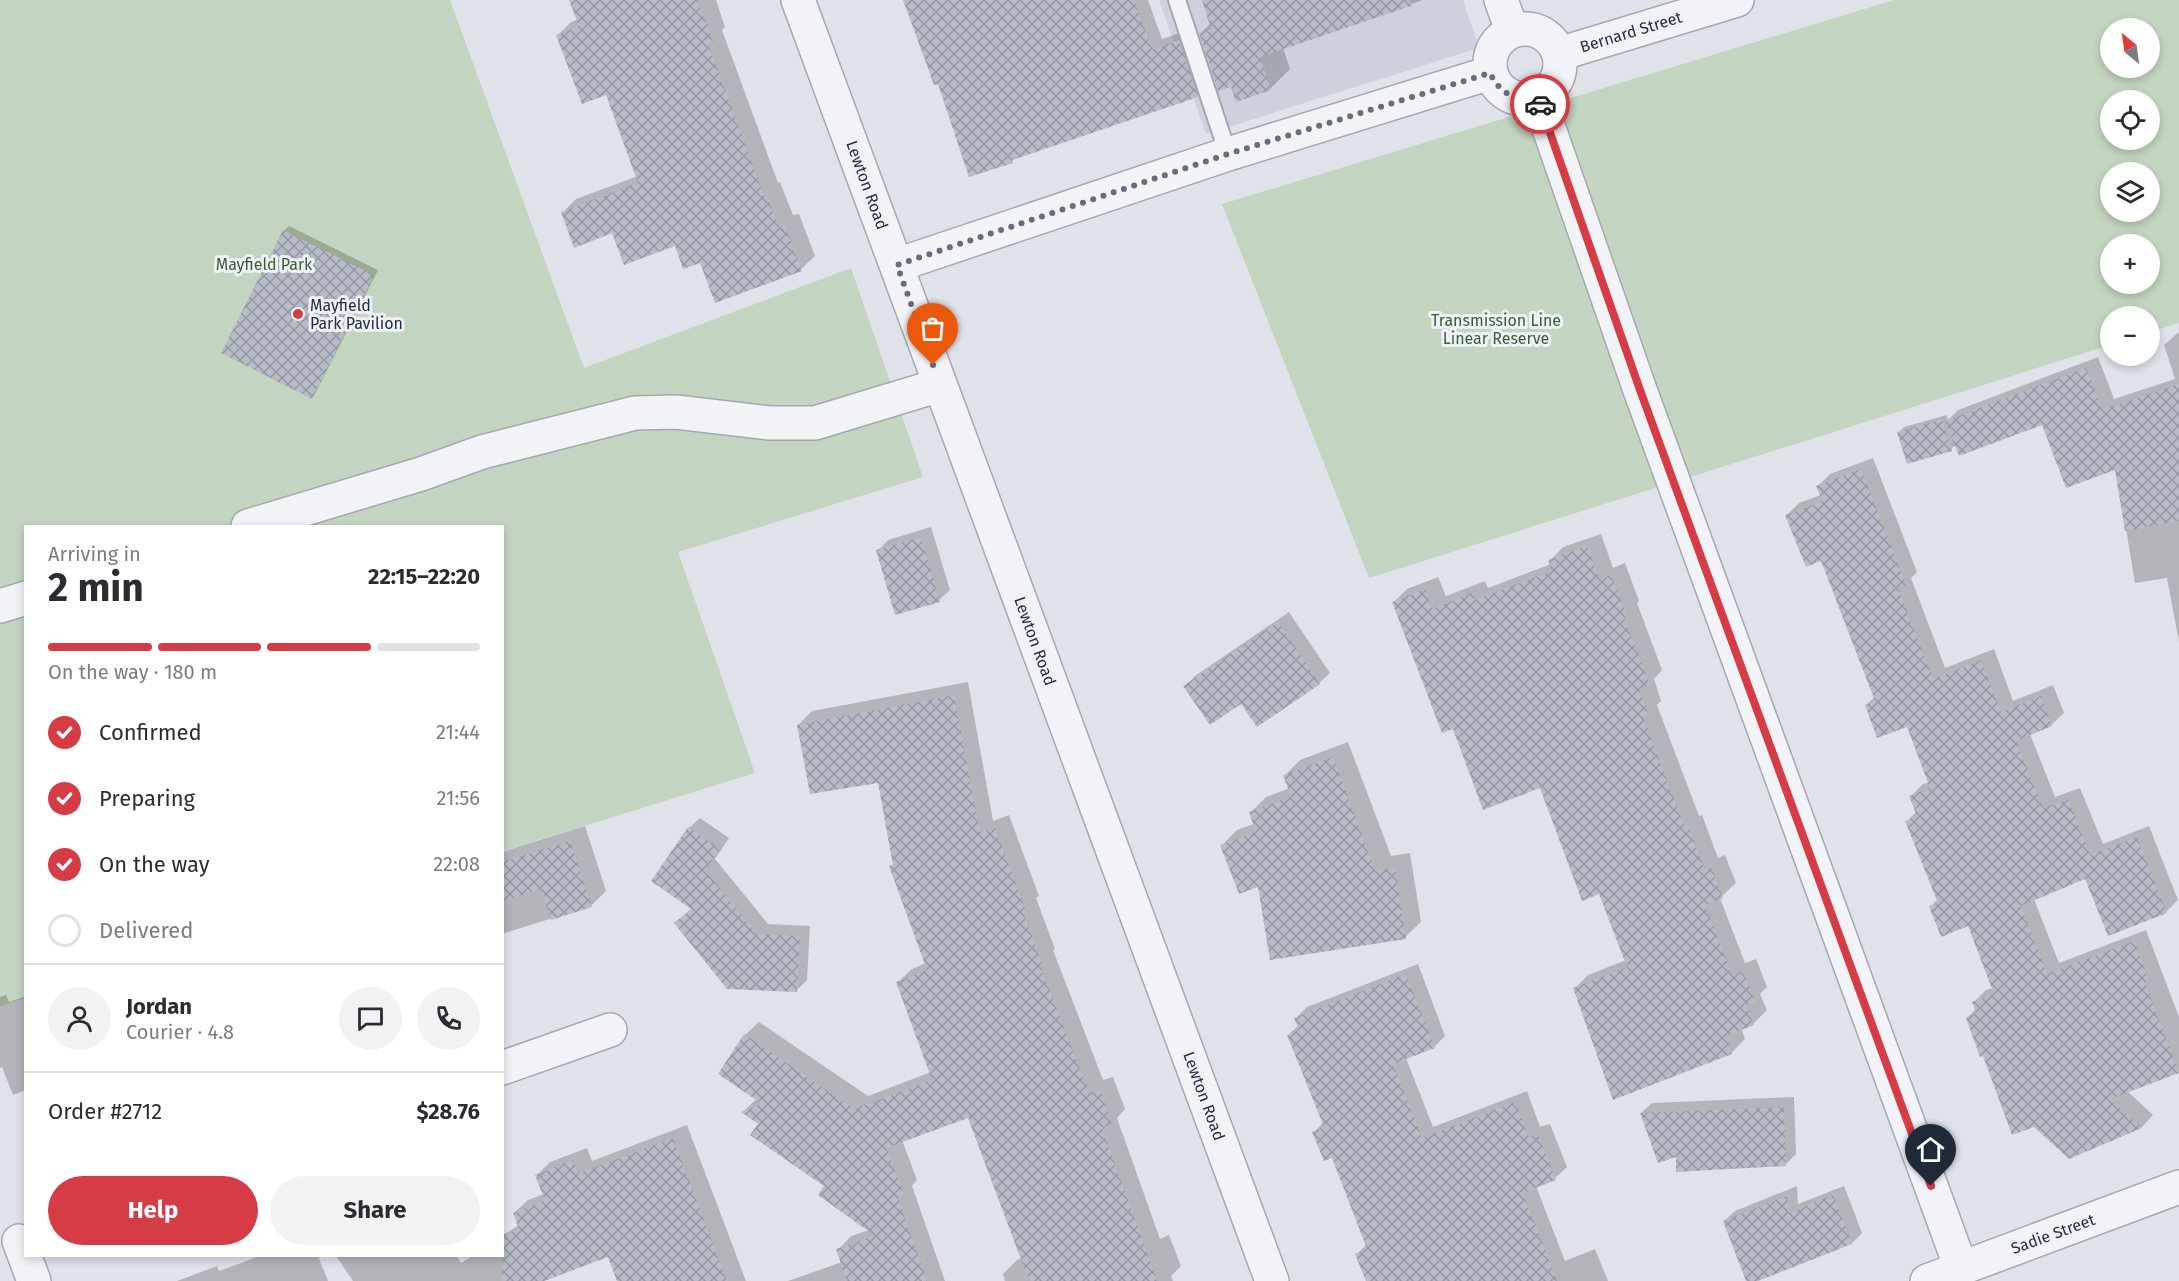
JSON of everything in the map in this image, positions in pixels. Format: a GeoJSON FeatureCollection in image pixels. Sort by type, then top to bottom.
{"type":"FeatureCollection","features":[{"type":"Feature","properties":{"kind":"street","name":"Lewton Road"},"geometry":{"type":"LineString","coordinates":[[798,0],[1272,1281]]}},
{"type":"Feature","properties":{"kind":"street","name":"Bernard Street"},"geometry":{"type":"LineString","coordinates":[[1559,54],[1737,0]]}},
{"type":"Feature","properties":{"kind":"street"},"geometry":{"type":"LineString","coordinates":[[1507,15],[1524,28],[1546,35],[1559,54],[1559,75],[1547,92],[1538,97],[1514,98],[1499,88],[1490,73],[1491,52],[1503,35],[1507,15]]}},
{"type":"Feature","properties":{"kind":"street"},"geometry":{"type":"LineString","coordinates":[[897,265],[1228,154],[1490,73]]}},
{"type":"Feature","properties":{"kind":"street"},"geometry":{"type":"LineString","coordinates":[[1538,97],[1644,402],[1961,1268]]}},
{"type":"Feature","properties":{"kind":"street"},"geometry":{"type":"LineString","coordinates":[[251,525],[421,474],[482,452],[634,413],[676,412],[769,423],[815,423],[940,385]]}},
{"type":"Feature","properties":{"kind":"street"},"geometry":{"type":"LineString","coordinates":[[0,606],[24,599]]}},
{"type":"Feature","properties":{"kind":"street"},"geometry":{"type":"LineString","coordinates":[[504,1067],[610,1030]]}},
{"type":"Feature","properties":{"kind":"street","name":"Sadie Street"},"geometry":{"type":"LineString","coordinates":[[1927,1281],[2179,1187]]}},
{"type":"Feature","properties":{"kind":"street"},"geometry":{"type":"LineString","coordinates":[[15,1242],[34,1281]]}},
{"type":"Feature","properties":{"kind":"lane"},"geometry":{"type":"LineString","coordinates":[[1177,0],[1228,154]]}},
{"type":"Feature","properties":{"kind":"shaded area"},"geometry":{"type":"Polygon","coordinates":[[[1159,0],[1463,0],[1479,48],[1206,134],[1159,0]]]}},
{"type":"Feature","properties":{"kind":"green space","name":"Mayfield Park"},"geometry":{"type":"Polygon","coordinates":[[[0,0],[450,0],[584,368],[851,268],[923,477],[678,552],[755,773],[504,851],[504,525],[24,525],[24,998],[0,1006],[0,0]]]}},
{"type":"Feature","properties":{"kind":"green space","name":"Transmission Line Linear Reserve"},"geometry":{"type":"Polygon","coordinates":[[[1894,0],[2179,0],[2179,323],[2160,329],[2160,306],[2100,306],[2100,348],[1369,578],[1222,204],[1894,0]]]}},
{"type":"Feature","properties":{"kind":"building"},"geometry":{"type":"Polygon","coordinates":[[[569,0],[697,0],[713,41],[708,43],[764,196],[767,195],[779,228],[785,226],[802,271],[715,303],[700,263],[683,269],[675,246],[624,265],[612,233],[574,248],[561,212],[638,183],[606,95],[582,104],[556,35],[579,26],[569,0]]]}},
{"type":"Feature","properties":{"kind":"building"},"geometry":{"type":"Polygon","coordinates":[[[903,0],[1134,0],[1152,49],[1179,40],[1198,97],[1012,160],[1013,163],[969,177],[938,84],[934,85],[903,0]]]}},
{"type":"Feature","properties":{"kind":"building"},"geometry":{"type":"Polygon","coordinates":[[[1202,0],[1410,0],[1411,6],[1260,57],[1271,90],[1236,102],[1231,87],[1218,91],[1199,33],[1211,29],[1202,0]]]}},
{"type":"Feature","properties":{"kind":"building","name":"Mayfield Park Pavilion"},"geometry":{"type":"Polygon","coordinates":[[[283,230],[374,275],[312,399],[221,353],[283,230]]]}},
{"type":"Feature","properties":{"kind":"building"},"geometry":{"type":"Polygon","coordinates":[[[2086,368],[2102,410],[2179,384],[2179,521],[2125,531],[2115,470],[2066,488],[2042,425],[1959,456],[1945,421],[2086,368]]]}},
{"type":"Feature","properties":{"kind":"building"},"geometry":{"type":"Polygon","coordinates":[[[1942,419],[1952,451],[1907,464],[1897,432],[1942,419]]]}},
{"type":"Feature","properties":{"kind":"building"},"geometry":{"type":"Polygon","coordinates":[[[1861,469],[1906,585],[1898,588],[1933,679],[1981,660],[2001,712],[2041,696],[2052,726],[2016,741],[2043,808],[2068,799],[2090,855],[2137,837],[2167,913],[2108,936],[2085,879],[2021,906],[2047,974],[2134,941],[2149,981],[2145,982],[2179,1073],[2110,1099],[2142,1128],[2069,1159],[2034,1127],[2012,1135],[1983,1056],[1980,1057],[1966,1018],[1976,1013],[1972,1002],[1994,994],[1968,926],[1941,937],[1929,906],[1938,903],[1905,821],[1917,816],[1909,796],[1930,788],[1907,727],[1877,738],[1865,705],[1875,701],[1821,561],[1806,567],[1785,515],[1822,501],[1816,486],[1861,469]]]}},
{"type":"Feature","properties":{"kind":"building"},"geometry":{"type":"Polygon","coordinates":[[[921,537],[940,602],[895,615],[876,550],[921,537]]]}},
{"type":"Feature","properties":{"kind":"building"},"geometry":{"type":"Polygon","coordinates":[[[1587,546],[1600,580],[1611,575],[1627,616],[1624,617],[1650,685],[1639,689],[1649,715],[1643,717],[1685,828],[1689,827],[1705,870],[1712,868],[1723,898],[1705,905],[1732,975],[1743,971],[1755,1002],[1746,1005],[1754,1025],[1726,1036],[1732,1054],[1613,1100],[1573,988],[1627,967],[1599,894],[1582,901],[1540,788],[1483,810],[1453,729],[1442,733],[1392,602],[1425,589],[1432,609],[1472,593],[1475,600],[1552,571],[1548,560],[1587,546]]]}},
{"type":"Feature","properties":{"kind":"building"},"geometry":{"type":"Polygon","coordinates":[[[1278,622],[1320,684],[1257,727],[1241,704],[1210,725],[1183,686],[1278,622]]]}},
{"type":"Feature","properties":{"kind":"building"},"geometry":{"type":"Polygon","coordinates":[[[954,695],[980,833],[995,828],[1026,911],[1023,912],[1042,964],[1040,965],[1089,1093],[1100,1090],[1112,1124],[1102,1128],[1157,1281],[1029,1281],[968,1118],[886,1148],[904,1195],[898,1198],[927,1281],[847,1281],[836,1249],[875,1236],[818,1195],[824,1186],[750,1135],[758,1124],[741,1112],[762,1104],[718,1074],[744,1034],[854,1109],[932,1080],[896,982],[927,970],[889,866],[893,865],[878,783],[810,794],[797,725],[954,695]]]}},
{"type":"Feature","properties":{"kind":"building"},"geometry":{"type":"Polygon","coordinates":[[[1333,757],[1375,871],[1395,868],[1406,939],[1270,960],[1258,887],[1239,894],[1220,845],[1256,832],[1249,812],[1291,797],[1283,775],[1333,757]]]}},
{"type":"Feature","properties":{"kind":"building"},"geometry":{"type":"Polygon","coordinates":[[[688,827],[720,849],[705,870],[757,934],[800,936],[797,992],[727,989],[674,923],[691,909],[651,881],[688,827]]]}},
{"type":"Feature","properties":{"kind":"building"},"geometry":{"type":"Polygon","coordinates":[[[570,841],[592,907],[551,920],[541,889],[504,900],[504,861],[570,841]]]}},
{"type":"Feature","properties":{"kind":"building"},"geometry":{"type":"Polygon","coordinates":[[[1406,974],[1435,1048],[1393,1064],[1422,1138],[1515,1102],[1529,1138],[1538,1134],[1556,1180],[1523,1193],[1557,1281],[1366,1281],[1355,1254],[1367,1249],[1332,1158],[1324,1161],[1312,1132],[1324,1127],[1287,1035],[1299,1030],[1294,1018],[1406,974]]]}},
{"type":"Feature","properties":{"kind":"building"},"geometry":{"type":"Polygon","coordinates":[[[1784,1107],[1786,1166],[1676,1172],[1676,1157],[1658,1163],[1640,1113],[1784,1107]]]}},
{"type":"Feature","properties":{"kind":"building"},"geometry":{"type":"Polygon","coordinates":[[[673,1138],[727,1281],[617,1281],[608,1257],[544,1281],[502,1281],[504,1234],[519,1229],[513,1213],[545,1201],[535,1175],[573,1160],[578,1174],[673,1138]]]}},
{"type":"Feature","properties":{"kind":"building"},"geometry":{"type":"Polygon","coordinates":[[[1833,1195],[1852,1244],[1758,1281],[1746,1281],[1723,1221],[1787,1196],[1788,1213],[1833,1195]]]}},
{"type":"Feature","properties":{"kind":"way so far"},"geometry":{"type":"LineString","coordinates":[[933,365],[897,265],[1228,154],[1490,73],[1495,84],[1504,92],[1514,98],[1538,97],[1540,104]]}},
{"type":"Feature","properties":{"kind":"place","name":"Mayfield Park Pavilion"},"geometry":{"type":"Point","coordinates":[298,314]}},
{"type":"Feature","properties":{"kind":"route"},"geometry":{"type":"LineString","coordinates":[[1540,104],[1640,390],[1931,1186]]}}]}
